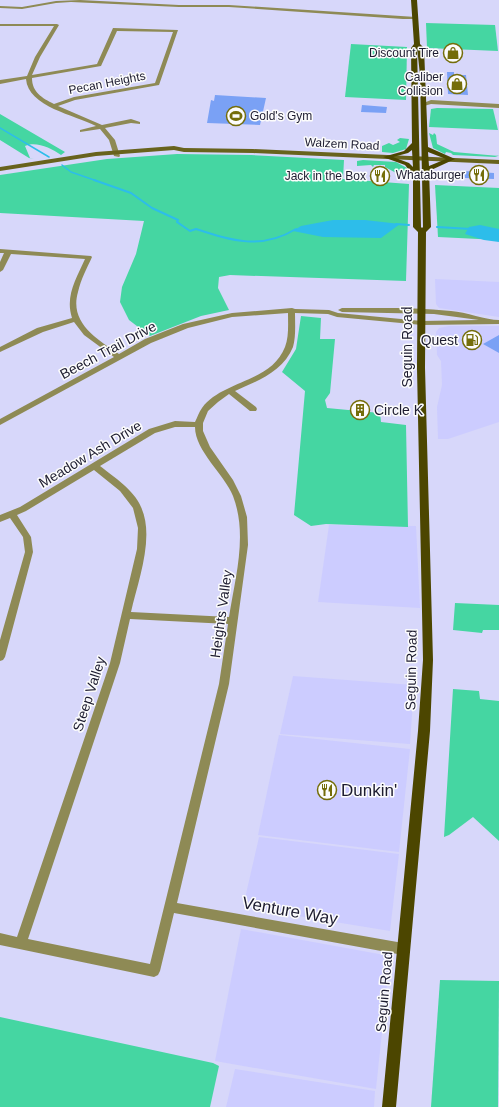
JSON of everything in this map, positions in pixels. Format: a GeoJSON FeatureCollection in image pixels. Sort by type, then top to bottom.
{"type":"FeatureCollection","features":[{"type":"Feature","properties":{"kind":"main road","name":"Seguin Road"},"geometry":{"type":"LineString","coordinates":[[414,0],[417,44],[414,48],[416,227],[422,232]]}},
{"type":"Feature","properties":{"kind":"main road","name":"Seguin Road"},"geometry":{"type":"LineString","coordinates":[[389,1107],[424,731],[428,660],[422,317],[422,232],[427,227],[426,170],[421,48],[417,44]]}},
{"type":"Feature","properties":{"kind":"main road"},"geometry":{"type":"LineString","coordinates":[[415,94],[424,104],[415,113]]}},
{"type":"Feature","properties":{"kind":"main road"},"geometry":{"type":"LineString","coordinates":[[386,157],[406,152],[414,146]]}},
{"type":"Feature","properties":{"kind":"main road"},"geometry":{"type":"LineString","coordinates":[[424,148],[452,160]]}},
{"type":"Feature","properties":{"kind":"main road"},"geometry":{"type":"LineString","coordinates":[[386,157],[407,164],[416,175]]}},
{"type":"Feature","properties":{"kind":"main road"},"geometry":{"type":"LineString","coordinates":[[426,170],[452,160]]}},
{"type":"Feature","properties":{"kind":"street"},"geometry":{"type":"LineString","coordinates":[[156,6],[160,0]]}},
{"type":"Feature","properties":{"kind":"street"},"geometry":{"type":"LineString","coordinates":[[229,6],[232,0]]}},
{"type":"Feature","properties":{"kind":"street"},"geometry":{"type":"LineString","coordinates":[[0,7],[22,8],[40,2],[99,1],[156,6],[229,6],[416,18]]}},
{"type":"Feature","properties":{"kind":"street"},"geometry":{"type":"LineString","coordinates":[[0,25],[57,25],[30,77],[30,86],[35,94],[54,106],[90,120],[101,127],[113,141],[116,154]]}},
{"type":"Feature","properties":{"kind":"street","name":"Pecan Heights"},"geometry":{"type":"LineString","coordinates":[[30,77],[99,65],[115,29],[176,31],[157,84],[74,99],[54,106]]}},
{"type":"Feature","properties":{"kind":"street"},"geometry":{"type":"LineString","coordinates":[[0,82],[30,77]]}},
{"type":"Feature","properties":{"kind":"street"},"geometry":{"type":"LineString","coordinates":[[424,104],[462,107],[479,105],[499,106]]}},
{"type":"Feature","properties":{"kind":"street"},"geometry":{"type":"LineString","coordinates":[[82,131],[131,122],[138,123]]}},
{"type":"Feature","properties":{"kind":"street","name":"Walzem Road"},"geometry":{"type":"LineString","coordinates":[[0,169],[56,159],[174,148],[184,150],[499,162]]}},
{"type":"Feature","properties":{"kind":"street","name":"Walzem Road"},"geometry":{"type":"LineString","coordinates":[[0,173],[52,163],[116,154]]}},
{"type":"Feature","properties":{"kind":"street"},"geometry":{"type":"LineString","coordinates":[[0,251],[89,257],[73,296],[76,319],[88,335],[119,357]]}},
{"type":"Feature","properties":{"kind":"street"},"geometry":{"type":"LineString","coordinates":[[0,270],[8,252]]}},
{"type":"Feature","properties":{"kind":"street"},"geometry":{"type":"LineString","coordinates":[[198,425],[208,406],[230,391],[266,373],[282,359],[289,347],[292,310]]}},
{"type":"Feature","properties":{"kind":"street","name":"Beech Trail Drive"},"geometry":{"type":"LineString","coordinates":[[0,422],[148,341],[186,326],[232,315],[292,310],[329,312],[338,310],[497,322]]}},
{"type":"Feature","properties":{"kind":"street","name":"Beech Trail Drive"},"geometry":{"type":"LineString","coordinates":[[329,312],[336,315],[477,317],[497,322]]}},
{"type":"Feature","properties":{"kind":"street"},"geometry":{"type":"LineString","coordinates":[[0,350],[40,330],[76,319]]}},
{"type":"Feature","properties":{"kind":"street"},"geometry":{"type":"LineString","coordinates":[[230,391],[253,409]]}},
{"type":"Feature","properties":{"kind":"street","name":"Meadow Ash Drive"},"geometry":{"type":"LineString","coordinates":[[0,519],[12,514],[160,428],[175,424],[198,425]]}},
{"type":"Feature","properties":{"kind":"street","name":"Heights Valley"},"geometry":{"type":"LineString","coordinates":[[21,943],[154,971],[224,684],[244,546],[243,516],[239,501],[228,477],[202,441],[198,425]]}},
{"type":"Feature","properties":{"kind":"street","name":"Steep Valley"},"geometry":{"type":"LineString","coordinates":[[21,943],[115,663],[142,549],[143,535],[141,520],[137,508],[123,489],[94,466]]}},
{"type":"Feature","properties":{"kind":"street"},"geometry":{"type":"LineString","coordinates":[[0,657],[29,552],[27,538],[12,514]]}},
{"type":"Feature","properties":{"kind":"street"},"geometry":{"type":"LineString","coordinates":[[126,615],[234,621]]}},
{"type":"Feature","properties":{"kind":"street","name":"Venture Way"},"geometry":{"type":"LineString","coordinates":[[170,907],[403,949]]}},
{"type":"Feature","properties":{"kind":"street"},"geometry":{"type":"LineString","coordinates":[[0,939],[21,943]]}},
{"type":"Feature","properties":{"kind":"shaded area"},"geometry":{"type":"Polygon","coordinates":[[[333,220],[365,220],[400,224],[381,238],[323,237],[293,231],[301,226],[333,220]]]}},
{"type":"Feature","properties":{"kind":"shaded area"},"geometry":{"type":"Polygon","coordinates":[[[480,225],[499,229],[499,242],[484,240],[465,234],[469,227],[480,225]]]}},
{"type":"Feature","properties":{"kind":"shaded area"},"geometry":{"type":"Polygon","coordinates":[[[435,279],[499,282],[499,317],[439,308],[436,304],[435,279]]]}},
{"type":"Feature","properties":{"kind":"shaded area"},"geometry":{"type":"Polygon","coordinates":[[[449,326],[499,326],[499,422],[448,439],[438,439],[437,407],[442,385],[441,361],[437,355],[436,332],[439,328],[449,326]]]}},
{"type":"Feature","properties":{"kind":"shaded area"},"geometry":{"type":"Polygon","coordinates":[[[329,525],[416,526],[420,608],[318,602],[329,525]]]}},
{"type":"Feature","properties":{"kind":"shaded area"},"geometry":{"type":"Polygon","coordinates":[[[293,676],[414,685],[410,744],[280,734],[293,676]]]}},
{"type":"Feature","properties":{"kind":"shaded area"},"geometry":{"type":"Polygon","coordinates":[[[279,735],[410,749],[399,852],[258,835],[279,735]]]}},
{"type":"Feature","properties":{"kind":"shaded area"},"geometry":{"type":"Polygon","coordinates":[[[259,837],[399,854],[390,931],[243,907],[259,837]]]}},
{"type":"Feature","properties":{"kind":"shaded area"},"geometry":{"type":"Polygon","coordinates":[[[241,929],[390,956],[376,1089],[215,1061],[241,929]]]}},
{"type":"Feature","properties":{"kind":"shaded area"},"geometry":{"type":"Polygon","coordinates":[[[235,1069],[375,1091],[374,1107],[226,1107],[235,1069]]]}},
{"type":"Feature","properties":{"kind":"green space"},"geometry":{"type":"Polygon","coordinates":[[[426,23],[495,25],[498,51],[427,48],[426,23]]]}},
{"type":"Feature","properties":{"kind":"green space"},"geometry":{"type":"Polygon","coordinates":[[[351,44],[407,47],[406,100],[345,97],[351,44]]]}},
{"type":"Feature","properties":{"kind":"green space"},"geometry":{"type":"Polygon","coordinates":[[[431,109],[493,109],[498,130],[429,127],[431,109]]]}},
{"type":"Feature","properties":{"kind":"green space"},"geometry":{"type":"Polygon","coordinates":[[[0,114],[65,152],[61,155],[53,150],[34,144],[25,146],[30,158],[34,159],[29,158],[0,140],[0,114]]]}},
{"type":"Feature","properties":{"kind":"green space"},"geometry":{"type":"Polygon","coordinates":[[[429,133],[433,135],[434,133],[436,135],[437,144],[454,152],[498,156],[453,155],[446,152],[445,154],[433,148],[429,133]]]}},
{"type":"Feature","properties":{"kind":"green space"},"geometry":{"type":"Polygon","coordinates":[[[400,138],[409,139],[406,149],[393,153],[382,152],[382,146],[389,143],[393,145],[400,142],[397,140],[400,138]]]}},
{"type":"Feature","properties":{"kind":"green space"},"geometry":{"type":"Polygon","coordinates":[[[177,154],[251,155],[344,160],[343,179],[409,184],[406,281],[230,275],[219,277],[218,288],[229,310],[201,316],[150,336],[129,320],[120,302],[122,287],[136,254],[144,221],[0,213],[0,175],[107,159],[177,154]]]}},
{"type":"Feature","properties":{"kind":"green space"},"geometry":{"type":"Polygon","coordinates":[[[357,161],[396,162],[407,168],[409,173],[398,174],[385,167],[385,165],[374,165],[373,167],[371,165],[357,166],[357,161]]]}},
{"type":"Feature","properties":{"kind":"green space"},"geometry":{"type":"Polygon","coordinates":[[[435,185],[499,188],[499,240],[438,237],[435,185]]]}},
{"type":"Feature","properties":{"kind":"green space"},"geometry":{"type":"Polygon","coordinates":[[[301,316],[321,318],[320,339],[335,339],[330,393],[325,400],[327,408],[380,413],[381,422],[406,425],[408,527],[326,524],[311,526],[294,515],[305,391],[282,372],[296,349],[301,316]]]}},
{"type":"Feature","properties":{"kind":"green space"},"geometry":{"type":"Polygon","coordinates":[[[455,603],[499,605],[499,630],[483,630],[482,633],[453,630],[455,603]]]}},
{"type":"Feature","properties":{"kind":"green space"},"geometry":{"type":"Polygon","coordinates":[[[453,689],[479,691],[480,699],[499,701],[499,841],[473,817],[444,837],[453,689]]]}},
{"type":"Feature","properties":{"kind":"green space"},"geometry":{"type":"Polygon","coordinates":[[[440,980],[499,981],[498,1107],[431,1107],[440,980]]]}},
{"type":"Feature","properties":{"kind":"green space"},"geometry":{"type":"Polygon","coordinates":[[[0,1017],[213,1063],[219,1066],[210,1107],[0,1107],[0,1017]]]}},
{"type":"Feature","properties":{"kind":"building","name":"Caliber Collision"},"geometry":{"type":"Polygon","coordinates":[[[447,72],[454,72],[454,75],[466,75],[468,95],[448,94],[447,72]]]}},
{"type":"Feature","properties":{"kind":"building","name":"Gold's Gym"},"geometry":{"type":"Polygon","coordinates":[[[215,95],[266,98],[260,125],[207,123],[211,100],[214,101],[215,95]]]}},
{"type":"Feature","properties":{"kind":"building"},"geometry":{"type":"Polygon","coordinates":[[[362,105],[387,107],[386,113],[361,112],[362,105]]]}},
{"type":"Feature","properties":{"kind":"building","name":"Whataburger"},"geometry":{"type":"Polygon","coordinates":[[[464,171],[494,173],[494,179],[465,178],[464,171]]]}},
{"type":"Feature","properties":{"kind":"building"},"geometry":{"type":"Polygon","coordinates":[[[499,335],[499,353],[483,344],[499,335]]]}},
{"type":"Feature","properties":{"kind":"waterway"},"geometry":{"type":"LineString","coordinates":[[0,128],[49,157]]}},
{"type":"Feature","properties":{"kind":"waterway"},"geometry":{"type":"LineString","coordinates":[[62,165],[71,172],[97,181]]}},
{"type":"Feature","properties":{"kind":"waterway"},"geometry":{"type":"LineString","coordinates":[[94,180],[131,193],[152,208],[178,220],[177,222],[190,231],[196,229],[235,240],[259,241],[271,240],[296,229]]}},
{"type":"Feature","properties":{"kind":"waterway"},"geometry":{"type":"LineString","coordinates":[[396,224],[409,225]]}},
{"type":"Feature","properties":{"kind":"waterway"},"geometry":{"type":"LineString","coordinates":[[437,227],[471,229]]}},
{"type":"Feature","properties":{"kind":"place","name":"Discount Tire"},"geometry":{"type":"Point","coordinates":[453,53]}},
{"type":"Feature","properties":{"kind":"place","name":"Caliber Collision"},"geometry":{"type":"Point","coordinates":[457,84]}},
{"type":"Feature","properties":{"kind":"place","name":"Gold's Gym"},"geometry":{"type":"Point","coordinates":[236,116]}},
{"type":"Feature","properties":{"kind":"place","name":"Whataburger"},"geometry":{"type":"Point","coordinates":[479,175]}},
{"type":"Feature","properties":{"kind":"place","name":"Jack in the Box"},"geometry":{"type":"Point","coordinates":[380,176]}},
{"type":"Feature","properties":{"kind":"place","name":"Quest"},"geometry":{"type":"Point","coordinates":[472,340]}},
{"type":"Feature","properties":{"kind":"place","name":"Circle K"},"geometry":{"type":"Point","coordinates":[360,410]}},
{"type":"Feature","properties":{"kind":"place","name":"Dunkin'"},"geometry":{"type":"Point","coordinates":[327,790]}}]}
